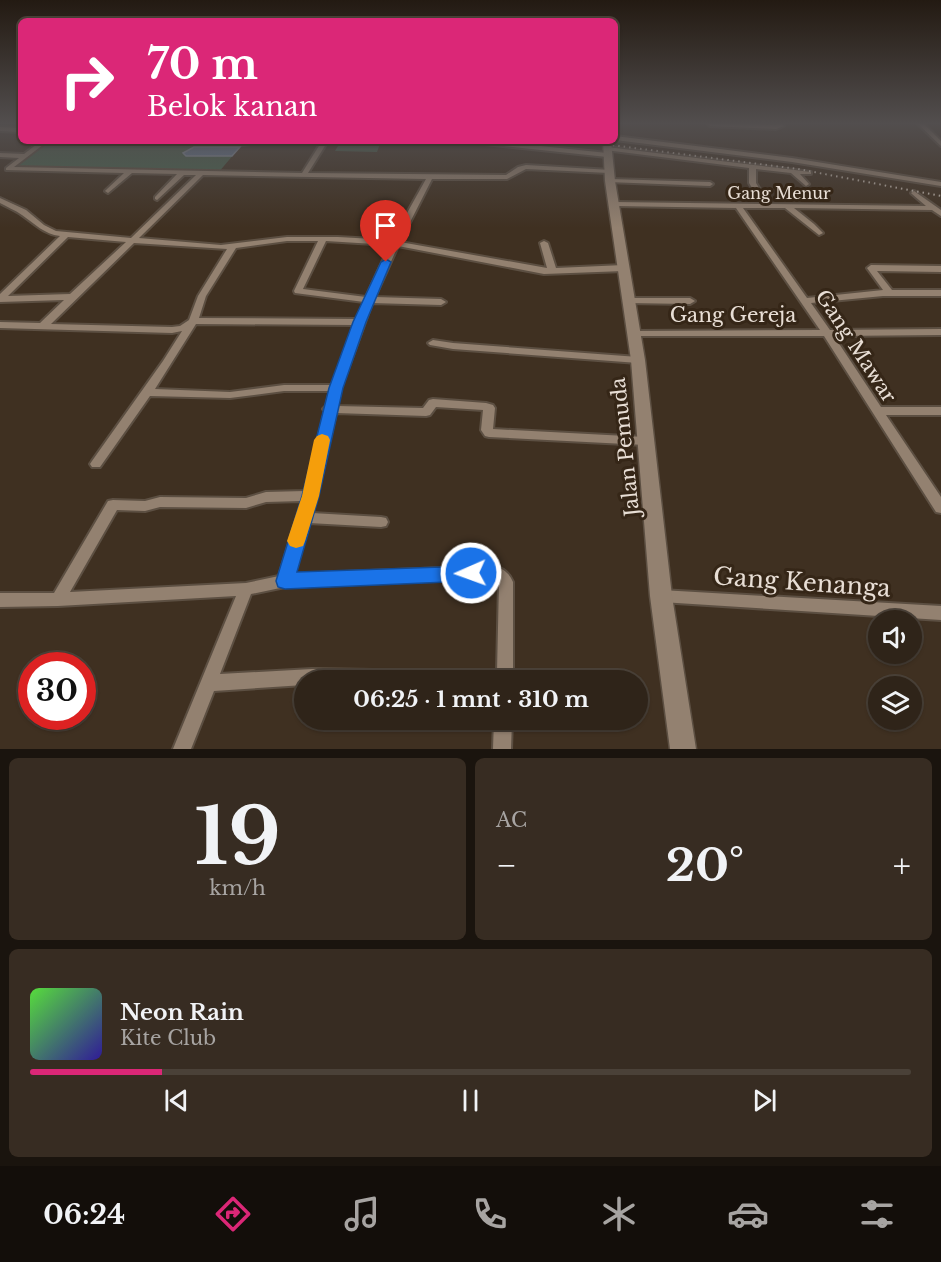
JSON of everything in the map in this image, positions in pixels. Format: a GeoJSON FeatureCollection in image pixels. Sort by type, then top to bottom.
{"type":"FeatureCollection","features":[{"type":"Feature","properties":{"kind":"main road","name":"Jalan Pemuda"},"geometry":{"type":"LineString","coordinates":[[609,159],[638,360],[661,596],[683,749]]}},
{"type":"Feature","properties":{"kind":"street"},"geometry":{"type":"LineString","coordinates":[[0,172],[21,159]]}},
{"type":"Feature","properties":{"kind":"street"},"geometry":{"type":"LineString","coordinates":[[304,175],[314,159]]}},
{"type":"Feature","properties":{"kind":"street"},"geometry":{"type":"LineString","coordinates":[[8,169],[507,177],[520,168],[587,159]]}},
{"type":"Feature","properties":{"kind":"street"},"geometry":{"type":"LineString","coordinates":[[620,159],[710,184]]}},
{"type":"Feature","properties":{"kind":"street"},"geometry":{"type":"LineString","coordinates":[[652,159],[809,172]]}},
{"type":"Feature","properties":{"kind":"street"},"geometry":{"type":"LineString","coordinates":[[744,159],[792,160],[941,184]]}},
{"type":"Feature","properties":{"kind":"street"},"geometry":{"type":"LineString","coordinates":[[753,166],[750,173],[751,182],[768,207]]}},
{"type":"Feature","properties":{"kind":"street"},"geometry":{"type":"LineString","coordinates":[[108,191],[131,171]]}},
{"type":"Feature","properties":{"kind":"street"},"geometry":{"type":"LineString","coordinates":[[793,171],[806,184]]}},
{"type":"Feature","properties":{"kind":"street"},"geometry":{"type":"LineString","coordinates":[[158,198],[183,172]]}},
{"type":"Feature","properties":{"kind":"street"},"geometry":{"type":"LineString","coordinates":[[42,327],[202,172]]}},
{"type":"Feature","properties":{"kind":"street"},"geometry":{"type":"LineString","coordinates":[[285,581],[310,496],[329,409],[336,388],[360,322],[394,243],[430,177]]}},
{"type":"Feature","properties":{"kind":"street"},"geometry":{"type":"LineString","coordinates":[[914,193],[941,214]]}},
{"type":"Feature","properties":{"kind":"street"},"geometry":{"type":"LineString","coordinates":[[2,203],[23,212],[41,227],[66,235],[233,246],[287,238],[394,243],[521,268],[552,270],[624,268]]}},
{"type":"Feature","properties":{"kind":"street","name":"Gang Menur"},"geometry":{"type":"LineString","coordinates":[[615,204],[934,208]]}},
{"type":"Feature","properties":{"kind":"street","name":"Gang Mawar"},"geometry":{"type":"LineString","coordinates":[[738,206],[827,333],[941,508]]}},
{"type":"Feature","properties":{"kind":"street"},"geometry":{"type":"LineString","coordinates":[[788,207],[800,218],[810,222],[819,233]]}},
{"type":"Feature","properties":{"kind":"street"},"geometry":{"type":"LineString","coordinates":[[66,235],[0,298],[71,297]]}},
{"type":"Feature","properties":{"kind":"street"},"geometry":{"type":"LineString","coordinates":[[323,239],[298,291],[369,300],[441,302]]}},
{"type":"Feature","properties":{"kind":"street"},"geometry":{"type":"LineString","coordinates":[[544,243],[552,270]]}},
{"type":"Feature","properties":{"kind":"street"},"geometry":{"type":"LineString","coordinates":[[96,464],[193,321],[202,296],[233,246]]}},
{"type":"Feature","properties":{"kind":"street"},"geometry":{"type":"LineString","coordinates":[[889,293],[872,267],[941,269]]}},
{"type":"Feature","properties":{"kind":"street"},"geometry":{"type":"LineString","coordinates":[[804,301],[889,293],[941,293]]}},
{"type":"Feature","properties":{"kind":"street"},"geometry":{"type":"LineString","coordinates":[[630,301],[690,301]]}},
{"type":"Feature","properties":{"kind":"street"},"geometry":{"type":"LineString","coordinates":[[0,325],[172,330],[183,328],[193,321],[360,322]]}},
{"type":"Feature","properties":{"kind":"street","name":"Gang Gereja"},"geometry":{"type":"LineString","coordinates":[[634,334],[941,333]]}},
{"type":"Feature","properties":{"kind":"street"},"geometry":{"type":"LineString","coordinates":[[433,343],[638,360]]}},
{"type":"Feature","properties":{"kind":"street"},"geometry":{"type":"LineString","coordinates":[[146,392],[223,395],[289,387],[336,388]]}},
{"type":"Feature","properties":{"kind":"street"},"geometry":{"type":"LineString","coordinates":[[329,409],[426,412],[433,403],[486,406],[489,408],[487,430],[489,433],[645,441]]}},
{"type":"Feature","properties":{"kind":"street"},"geometry":{"type":"LineString","coordinates":[[877,411],[941,411]]}},
{"type":"Feature","properties":{"kind":"street"},"geometry":{"type":"LineString","coordinates":[[58,599],[114,505],[145,506],[160,502],[246,503],[270,496],[310,496]]}},
{"type":"Feature","properties":{"kind":"street"},"geometry":{"type":"LineString","coordinates":[[303,518],[381,522]]}},
{"type":"Feature","properties":{"kind":"street"},"geometry":{"type":"LineString","coordinates":[[0,600],[246,589],[285,581],[494,573],[502,576],[506,582],[505,670]]}},
{"type":"Feature","properties":{"kind":"street"},"geometry":{"type":"LineString","coordinates":[[182,749],[246,589]]}},
{"type":"Feature","properties":{"kind":"street","name":"Gang Kenanga"},"geometry":{"type":"LineString","coordinates":[[661,596],[941,613]]}},
{"type":"Feature","properties":{"kind":"street"},"geometry":{"type":"LineString","coordinates":[[208,682],[294,678]]}},
{"type":"Feature","properties":{"kind":"street"},"geometry":{"type":"LineString","coordinates":[[502,749],[503,730]]}},
{"type":"Feature","properties":{"kind":"green space"},"geometry":{"type":"Polygon","coordinates":[[[22,159],[230,159],[218,173],[8,169],[22,159]]]}},
{"type":"Feature","properties":{"kind":"railway"},"geometry":{"type":"LineString","coordinates":[[720,159],[798,169],[941,196]]}},
{"type":"Feature","properties":{"kind":"slow traffic"},"geometry":{"type":"LineString","coordinates":[[296,541],[310,496],[322,440]]}},
{"type":"Feature","properties":{"kind":"route"},"geometry":{"type":"LineString","coordinates":[[386,262],[360,322],[329,409],[310,496],[285,581],[471,573]]}}]}
